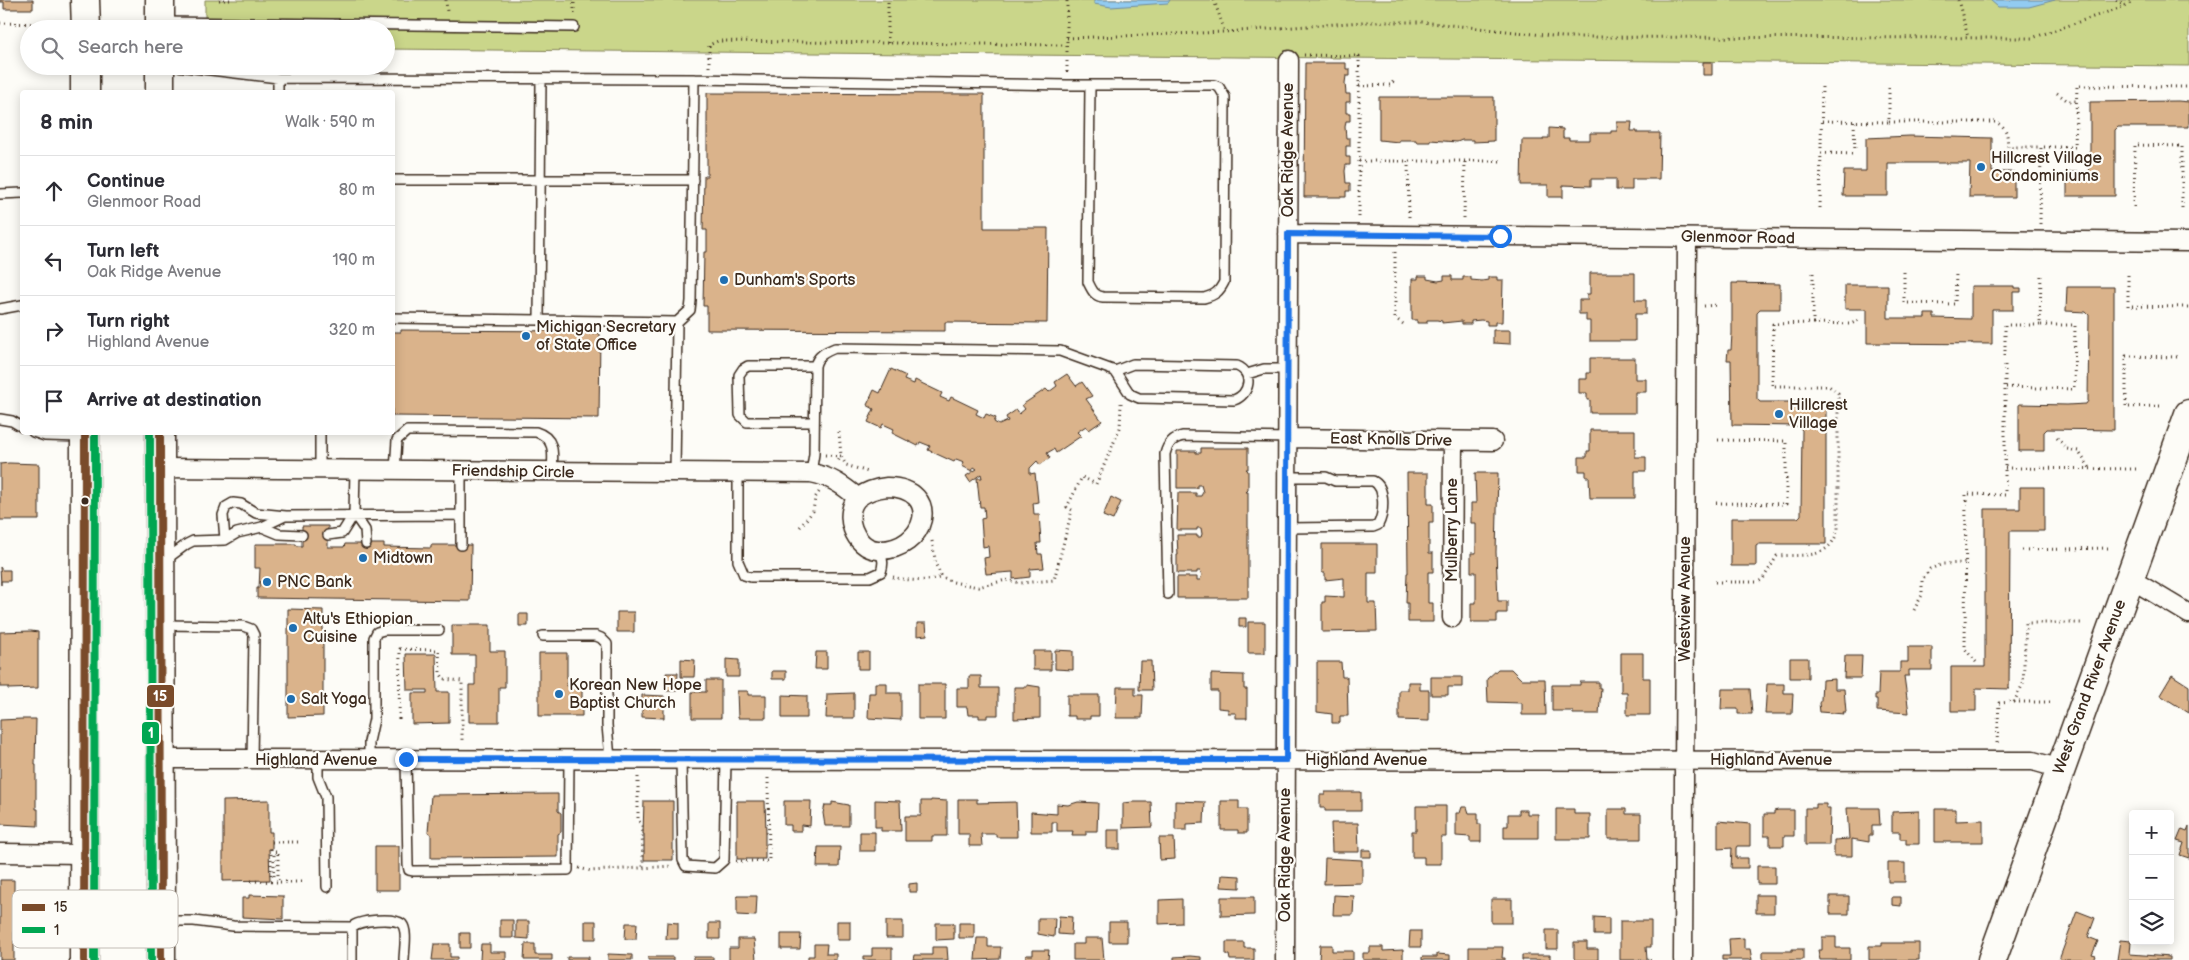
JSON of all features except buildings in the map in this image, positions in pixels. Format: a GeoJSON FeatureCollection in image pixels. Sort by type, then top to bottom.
{"type":"FeatureCollection","features":[{"type":"Feature","properties":{"kind":"main road"},"geometry":{"type":"LineString","coordinates":[[85,75],[85,90]]}},
{"type":"Feature","properties":{"kind":"main road"},"geometry":{"type":"LineString","coordinates":[[160,75],[160,90]]}},
{"type":"Feature","properties":{"kind":"main road","name":"West Grand River Avenue"},"geometry":{"type":"LineString","coordinates":[[1992,960],[2189,414]]}},
{"type":"Feature","properties":{"kind":"main road"},"geometry":{"type":"LineString","coordinates":[[83,890],[85,435]]}},
{"type":"Feature","properties":{"kind":"main road"},"geometry":{"type":"LineString","coordinates":[[160,435],[161,890]]}},
{"type":"Feature","properties":{"kind":"street","name":"Oak Ridge Avenue"},"geometry":{"type":"LineString","coordinates":[[1285,960],[1288,234],[1295,57]]}},
{"type":"Feature","properties":{"kind":"street","name":"Glenmoor Road"},"geometry":{"type":"LineString","coordinates":[[1288,234],[2189,242]]}},
{"type":"Feature","properties":{"kind":"street","name":"Westview Avenue"},"geometry":{"type":"LineString","coordinates":[[1683,960],[1687,238]]}},
{"type":"Feature","properties":{"kind":"street","name":"East Knolls Drive"},"geometry":{"type":"LineString","coordinates":[[1288,438],[1493,441]]}},
{"type":"Feature","properties":{"kind":"street","name":"Mulberry Lane"},"geometry":{"type":"LineString","coordinates":[[1452,618],[1453,441]]}},
{"type":"Feature","properties":{"kind":"street","name":"Friendship Circle"},"geometry":{"type":"LineString","coordinates":[[160,468],[738,474],[811,473],[820,474],[843,485],[858,498]]}},
{"type":"Feature","properties":{"kind":"street"},"geometry":{"type":"LineString","coordinates":[[897,487],[914,495],[923,511],[923,522],[912,538],[892,548],[875,550],[861,541],[852,527],[850,517],[852,507],[858,498],[878,488],[897,487]]}},
{"type":"Feature","properties":{"kind":"street"},"geometry":{"type":"LineString","coordinates":[[2130,578],[2189,614]]}},
{"type":"Feature","properties":{"kind":"street","name":"Highland Avenue"},"geometry":{"type":"LineString","coordinates":[[160,759],[2033,761],[2061,769]]}},
{"type":"Feature","properties":{"kind":"street"},"geometry":{"type":"LineString","coordinates":[[0,853],[83,854]]}},
{"type":"Feature","properties":{"kind":"lane"},"geometry":{"type":"LineString","coordinates":[[160,17],[284,20]]}},
{"type":"Feature","properties":{"kind":"lane"},"geometry":{"type":"LineString","coordinates":[[395,23],[574,27]]}},
{"type":"Feature","properties":{"kind":"lane"},"geometry":{"type":"LineString","coordinates":[[253,75],[278,78],[694,78],[1067,85],[1090,85],[1214,85],[1226,97],[1224,282],[1220,290],[1214,295],[1204,298],[1103,297],[1097,296],[1092,290],[1088,282],[1090,85]]}},
{"type":"Feature","properties":{"kind":"lane"},"geometry":{"type":"LineString","coordinates":[[278,78],[278,90]]}},
{"type":"Feature","properties":{"kind":"lane"},"geometry":{"type":"LineString","coordinates":[[395,318],[677,322],[690,310],[691,301],[694,78]]}},
{"type":"Feature","properties":{"kind":"lane"},"geometry":{"type":"LineString","coordinates":[[539,320],[542,79]]}},
{"type":"Feature","properties":{"kind":"lane"},"geometry":{"type":"LineString","coordinates":[[395,180],[693,180]]}},
{"type":"Feature","properties":{"kind":"lane"},"geometry":{"type":"LineString","coordinates":[[0,194],[20,193]]}},
{"type":"Feature","properties":{"kind":"lane"},"geometry":{"type":"LineString","coordinates":[[0,309],[20,305]]}},
{"type":"Feature","properties":{"kind":"lane"},"geometry":{"type":"LineString","coordinates":[[675,473],[677,322]]}},
{"type":"Feature","properties":{"kind":"lane"},"geometry":{"type":"LineString","coordinates":[[811,473],[814,454],[816,360],[835,348],[1060,351],[1115,372],[1130,394],[1139,398],[1234,400],[1244,394],[1248,388],[1247,374],[1244,368],[1237,366],[1133,364],[1115,372]]}},
{"type":"Feature","properties":{"kind":"lane"},"geometry":{"type":"LineString","coordinates":[[814,422],[747,422],[740,416],[739,375],[748,366],[815,366]]}},
{"type":"Feature","properties":{"kind":"lane"},"geometry":{"type":"LineString","coordinates":[[1247,374],[1264,369],[1288,368]]}},
{"type":"Feature","properties":{"kind":"lane"},"geometry":{"type":"LineString","coordinates":[[0,419],[12,421],[20,426]]}},
{"type":"Feature","properties":{"kind":"lane"},"geometry":{"type":"LineString","coordinates":[[395,471],[396,440],[407,431],[414,430],[536,432],[544,435],[553,448],[552,472]]}},
{"type":"Feature","properties":{"kind":"lane"},"geometry":{"type":"LineString","coordinates":[[42,435],[85,435]]}},
{"type":"Feature","properties":{"kind":"lane"},"geometry":{"type":"LineString","coordinates":[[320,470],[322,435]]}},
{"type":"Feature","properties":{"kind":"lane"},"geometry":{"type":"LineString","coordinates":[[1168,594],[1165,454],[1168,445],[1175,438],[1183,436],[1288,438]]}},
{"type":"Feature","properties":{"kind":"lane"},"geometry":{"type":"LineString","coordinates":[[328,535],[342,533],[354,514],[355,470]]}},
{"type":"Feature","properties":{"kind":"lane"},"geometry":{"type":"LineString","coordinates":[[460,545],[461,471]]}},
{"type":"Feature","properties":{"kind":"lane"},"geometry":{"type":"LineString","coordinates":[[738,474],[738,561],[744,575],[751,577],[870,578],[881,572],[884,560],[881,554],[875,550]]}},
{"type":"Feature","properties":{"kind":"lane"},"geometry":{"type":"LineString","coordinates":[[1288,476],[1326,478],[1335,481],[1373,481],[1378,483],[1381,489],[1381,519],[1378,525],[1373,527],[1288,528]]}},
{"type":"Feature","properties":{"kind":"lane"},"geometry":{"type":"LineString","coordinates":[[225,540],[222,515],[226,507],[233,503],[241,504],[256,512],[286,516],[347,516],[354,514],[460,515]]}},
{"type":"Feature","properties":{"kind":"lane"},"geometry":{"type":"LineString","coordinates":[[354,514],[364,525],[366,544]]}},
{"type":"Feature","properties":{"kind":"lane"},"geometry":{"type":"LineString","coordinates":[[160,564],[194,541],[225,540],[286,516]]}},
{"type":"Feature","properties":{"kind":"lane"},"geometry":{"type":"LineString","coordinates":[[262,527],[279,534],[302,535]]}},
{"type":"Feature","properties":{"kind":"lane"},"geometry":{"type":"LineString","coordinates":[[161,625],[243,626],[251,629],[254,635],[252,760]]}},
{"type":"Feature","properties":{"kind":"lane"},"geometry":{"type":"LineString","coordinates":[[369,760],[369,742],[374,719],[374,638],[377,632],[384,630],[440,630]]}},
{"type":"Feature","properties":{"kind":"lane"},"geometry":{"type":"LineString","coordinates":[[543,636],[596,636],[607,644],[607,725],[610,759]]}},
{"type":"Feature","properties":{"kind":"lane"},"geometry":{"type":"LineString","coordinates":[[406,759],[409,870],[563,871],[568,870],[569,865],[569,759]]}},
{"type":"Feature","properties":{"kind":"lane"},"geometry":{"type":"LineString","coordinates":[[682,759],[683,860],[686,866],[716,868],[724,860],[726,759]]}},
{"type":"Feature","properties":{"kind":"lane"},"geometry":{"type":"LineString","coordinates":[[318,760],[318,777],[326,797],[327,887]]}},
{"type":"Feature","properties":{"kind":"lane"},"geometry":{"type":"LineString","coordinates":[[178,921],[233,926],[352,927],[363,921],[395,921],[402,924],[404,930],[404,960]]}},
{"type":"Feature","properties":{"kind":"lane"},"geometry":{"type":"LineString","coordinates":[[352,927],[352,960]]}},
{"type":"Feature","properties":{"kind":"path"},"geometry":{"type":"LineString","coordinates":[[220,0],[231,0]]}},
{"type":"Feature","properties":{"kind":"path"},"geometry":{"type":"LineString","coordinates":[[446,0],[447,12]]}},
{"type":"Feature","properties":{"kind":"path"},"geometry":{"type":"LineString","coordinates":[[888,0],[888,43]]}},
{"type":"Feature","properties":{"kind":"path"},"geometry":{"type":"LineString","coordinates":[[1067,0],[1067,85]]}},
{"type":"Feature","properties":{"kind":"path"},"geometry":{"type":"LineString","coordinates":[[1214,0],[1225,32]]}},
{"type":"Feature","properties":{"kind":"path"},"geometry":{"type":"LineString","coordinates":[[1958,0],[1968,37]]}},
{"type":"Feature","properties":{"kind":"path"},"geometry":{"type":"LineString","coordinates":[[2116,0],[2125,6]]}},
{"type":"Feature","properties":{"kind":"path"},"geometry":{"type":"LineString","coordinates":[[1067,38],[1225,32],[1363,22],[1422,22],[1562,37],[2032,38],[2125,6],[2133,0]]}},
{"type":"Feature","properties":{"kind":"path"},"geometry":{"type":"LineString","coordinates":[[0,23],[20,23]]}},
{"type":"Feature","properties":{"kind":"path"},"geometry":{"type":"LineString","coordinates":[[709,79],[709,45],[718,41],[1066,46]]}},
{"type":"Feature","properties":{"kind":"path"},"geometry":{"type":"LineString","coordinates":[[1295,57],[1359,56],[1359,220]]}},
{"type":"Feature","properties":{"kind":"path"},"geometry":{"type":"LineString","coordinates":[[1359,86],[1391,85],[1396,79]]}},
{"type":"Feature","properties":{"kind":"path"},"geometry":{"type":"LineString","coordinates":[[1820,208],[1822,86]]}},
{"type":"Feature","properties":{"kind":"path"},"geometry":{"type":"LineString","coordinates":[[1822,121],[1995,122],[2001,124],[2007,131],[2008,147],[2075,147],[2077,86],[2189,87]]}},
{"type":"Feature","properties":{"kind":"path"},"geometry":{"type":"LineString","coordinates":[[1889,88],[1889,122]]}},
{"type":"Feature","properties":{"kind":"path"},"geometry":{"type":"LineString","coordinates":[[2058,93],[2068,101],[2076,101]]}},
{"type":"Feature","properties":{"kind":"path"},"geometry":{"type":"LineString","coordinates":[[1821,152],[1855,154],[1854,122]]}},
{"type":"Feature","properties":{"kind":"path"},"geometry":{"type":"LineString","coordinates":[[2134,207],[2135,145],[2182,146],[2182,208]]}},
{"type":"Feature","properties":{"kind":"path"},"geometry":{"type":"LineString","coordinates":[[2040,241],[2041,147]]}},
{"type":"Feature","properties":{"kind":"path"},"geometry":{"type":"LineString","coordinates":[[1359,160],[1502,161]]}},
{"type":"Feature","properties":{"kind":"path"},"geometry":{"type":"LineString","coordinates":[[1408,161],[1409,221]]}},
{"type":"Feature","properties":{"kind":"path"},"geometry":{"type":"LineString","coordinates":[[1464,222],[1465,161]]}},
{"type":"Feature","properties":{"kind":"path"},"geometry":{"type":"LineString","coordinates":[[1395,248],[1394,318],[1406,326]]}},
{"type":"Feature","properties":{"kind":"path"},"geometry":{"type":"LineString","coordinates":[[1813,270],[1813,323]]}},
{"type":"Feature","properties":{"kind":"path"},"geometry":{"type":"LineString","coordinates":[[1904,272],[1904,303],[1956,304],[1956,273]]}},
{"type":"Feature","properties":{"kind":"path"},"geometry":{"type":"LineString","coordinates":[[2040,325],[2041,272]]}},
{"type":"Feature","properties":{"kind":"path"},"geometry":{"type":"LineString","coordinates":[[2128,275],[2128,306],[2189,307]]}},
{"type":"Feature","properties":{"kind":"path"},"geometry":{"type":"LineString","coordinates":[[1715,582],[1758,582],[1763,579],[1777,556],[1824,552],[1833,543],[1838,530],[1838,393],[1829,386],[1772,386],[1772,324],[1851,324],[1859,320]]}},
{"type":"Feature","properties":{"kind":"path"},"geometry":{"type":"LineString","coordinates":[[1976,662],[1965,649],[1966,494],[2005,494],[2005,325],[2075,325],[2074,389],[2006,387]]}},
{"type":"Feature","properties":{"kind":"path"},"geometry":{"type":"LineString","coordinates":[[2160,406],[2126,407],[2126,356],[2178,357]]}},
{"type":"Feature","properties":{"kind":"path"},"geometry":{"type":"LineString","coordinates":[[932,539],[936,565],[942,576],[953,582],[978,587],[1006,580],[1022,583],[1054,580],[1072,510],[1067,507],[1082,478],[1096,484],[1120,428],[1119,407],[1121,401],[1130,394]]}},
{"type":"Feature","properties":{"kind":"path"},"geometry":{"type":"LineString","coordinates":[[839,432],[841,456],[846,465],[868,472],[876,471]]}},
{"type":"Feature","properties":{"kind":"path"},"geometry":{"type":"LineString","coordinates":[[2057,438],[2067,449],[2078,451],[2090,468]]}},
{"type":"Feature","properties":{"kind":"path"},"geometry":{"type":"LineString","coordinates":[[1716,503],[1786,504],[1786,441],[1717,440]]}},
{"type":"Feature","properties":{"kind":"path"},"geometry":{"type":"LineString","coordinates":[[2005,468],[2138,468]]}},
{"type":"Feature","properties":{"kind":"path"},"geometry":{"type":"LineString","coordinates":[[2022,550],[2108,548]]}},
{"type":"Feature","properties":{"kind":"path"},"geometry":{"type":"LineString","coordinates":[[1914,610],[1922,595],[1922,580],[1930,569],[1943,564],[1966,563]]}},
{"type":"Feature","properties":{"kind":"path"},"geometry":{"type":"LineString","coordinates":[[881,572],[899,579],[933,580],[942,576]]}},
{"type":"Feature","properties":{"kind":"path"},"geometry":{"type":"LineString","coordinates":[[2014,702],[2023,684],[2026,623],[2081,623]]}},
{"type":"Feature","properties":{"kind":"path"},"geometry":{"type":"LineString","coordinates":[[399,719],[400,649],[440,650],[440,673],[444,679],[462,681],[462,742]]}},
{"type":"Feature","properties":{"kind":"path"},"geometry":{"type":"LineString","coordinates":[[1997,743],[1999,702],[2052,702]]}},
{"type":"Feature","properties":{"kind":"path"},"geometry":{"type":"LineString","coordinates":[[638,777],[638,820],[642,825],[642,867]]}},
{"type":"Feature","properties":{"kind":"path"},"geometry":{"type":"LineString","coordinates":[[734,861],[769,861],[768,778]]}},
{"type":"Feature","properties":{"kind":"path"},"geometry":{"type":"LineString","coordinates":[[272,842],[302,842]]}},
{"type":"Feature","properties":{"kind":"path"},"geometry":{"type":"LineString","coordinates":[[271,849],[271,876],[274,876],[274,852],[278,852],[278,882]]}},
{"type":"Feature","properties":{"kind":"path"},"geometry":{"type":"LineString","coordinates":[[569,865],[591,871],[686,866]]}},
{"type":"Feature","properties":{"kind":"path"},"geometry":{"type":"LineString","coordinates":[[251,881],[301,882]]}},
{"type":"Feature","properties":{"kind":"green space"},"geometry":{"type":"Polygon","coordinates":[[[205,0],[2189,0],[2189,66],[395,49],[395,20],[205,20],[205,0]]]}},
{"type":"Feature","properties":{"kind":"water"},"geometry":{"type":"Polygon","coordinates":[[[1094,0],[1170,0],[1168,3],[1111,7],[1094,4],[1094,0]]]}},
{"type":"Feature","properties":{"kind":"water"},"geometry":{"type":"Polygon","coordinates":[[[1990,0],[2055,0],[2029,7],[1998,7],[1990,0]]]}},
{"type":"Feature","properties":{"kind":"transit line","name":"15"},"geometry":{"type":"LineString","coordinates":[[84,890],[85,435]]}},
{"type":"Feature","properties":{"kind":"transit line","name":"1"},"geometry":{"type":"LineString","coordinates":[[94,890],[95,435]]}},
{"type":"Feature","properties":{"kind":"transit line","name":"1"},"geometry":{"type":"LineString","coordinates":[[150,435],[151,890]]}},
{"type":"Feature","properties":{"kind":"transit line","name":"15"},"geometry":{"type":"LineString","coordinates":[[160,435],[161,890]]}},
{"type":"Feature","properties":{"kind":"transit line","name":"15"},"geometry":{"type":"LineString","coordinates":[[84,948],[84,960]]}},
{"type":"Feature","properties":{"kind":"transit line","name":"1"},"geometry":{"type":"LineString","coordinates":[[94,948],[94,960]]}},
{"type":"Feature","properties":{"kind":"transit line","name":"1"},"geometry":{"type":"LineString","coordinates":[[151,948],[151,960]]}},
{"type":"Feature","properties":{"kind":"transit line","name":"15"},"geometry":{"type":"LineString","coordinates":[[161,948],[161,960]]}},
{"type":"Feature","properties":{"kind":"place","name":"Hillcrest Village Condominiums"},"geometry":{"type":"Point","coordinates":[1981,167]}},
{"type":"Feature","properties":{"kind":"place","name":"Dunham's Sports"},"geometry":{"type":"Point","coordinates":[724,280]}},
{"type":"Feature","properties":{"kind":"place","name":"Michigan Secretary of State Office"},"geometry":{"type":"Point","coordinates":[526,336]}},
{"type":"Feature","properties":{"kind":"place","name":"Hillcrest Village"},"geometry":{"type":"Point","coordinates":[1779,414]}},
{"type":"Feature","properties":{"kind":"place","name":"Midtown"},"geometry":{"type":"Point","coordinates":[363,558]}},
{"type":"Feature","properties":{"kind":"place","name":"PNC Bank"},"geometry":{"type":"Point","coordinates":[267,582]}},
{"type":"Feature","properties":{"kind":"place","name":"Altu's Ethiopian Cuisine"},"geometry":{"type":"Point","coordinates":[293,628]}},
{"type":"Feature","properties":{"kind":"place","name":"Korean New Hope Baptist Church"},"geometry":{"type":"Point","coordinates":[559,694]}},
{"type":"Feature","properties":{"kind":"place","name":"Salt Yoga"},"geometry":{"type":"Point","coordinates":[291,699]}},
{"type":"Feature","properties":{"kind":"route"},"geometry":{"type":"LineString","coordinates":[[406,759],[1286,760],[1288,234],[1500,236]]}}]}
